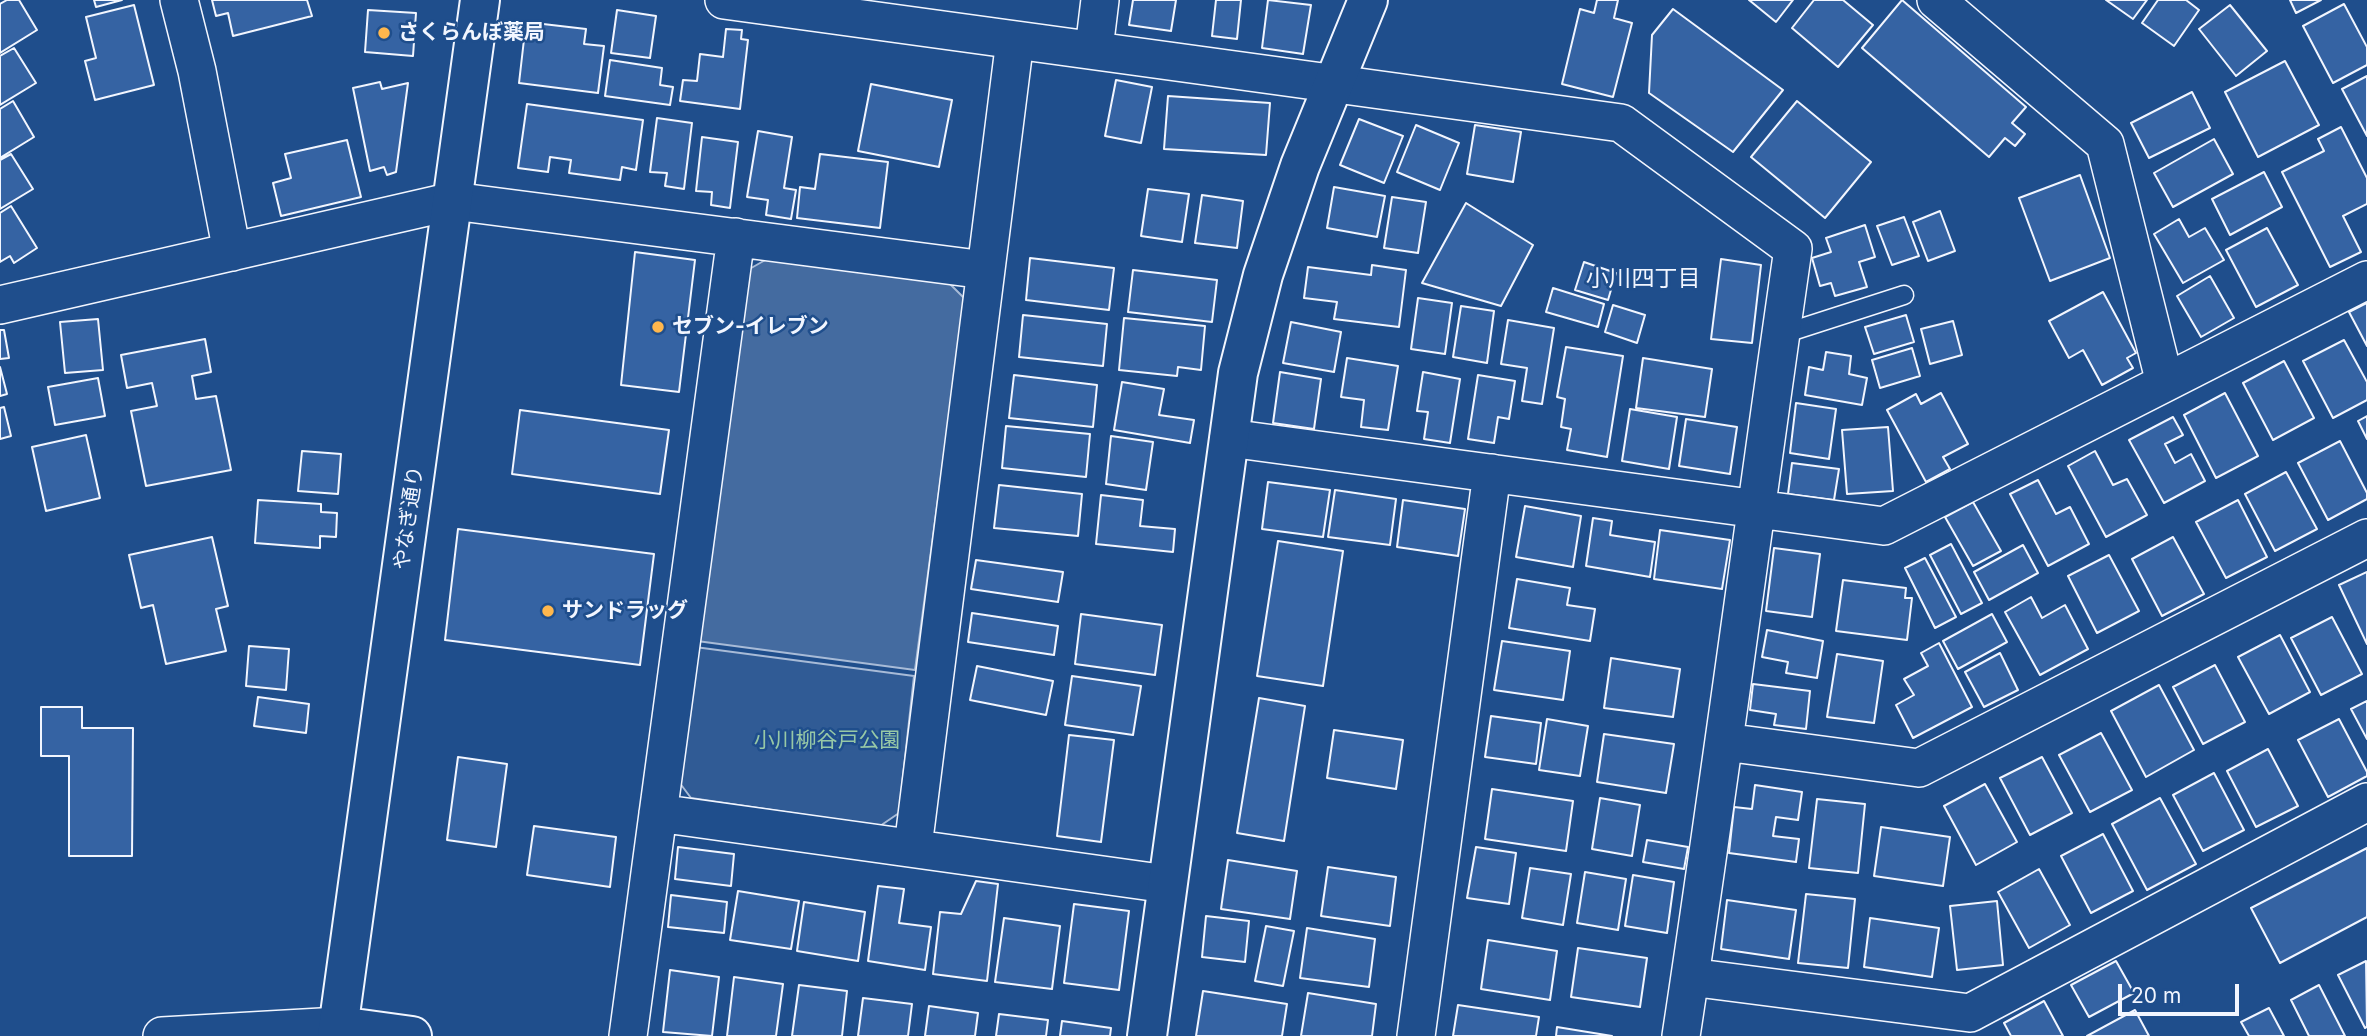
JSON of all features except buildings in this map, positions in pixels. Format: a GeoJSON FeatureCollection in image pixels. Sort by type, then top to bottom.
{"type":"FeatureCollection","features":[{"type":"Feature","properties":{"kind":"street"},"geometry":{"type":"LineString","coordinates":[[179,0],[197,71],[232,252]]}},
{"type":"Feature","properties":{"kind":"street","name":"やなぎ通り"},"geometry":{"type":"LineString","coordinates":[[338,1031],[480,0]]}},
{"type":"Feature","properties":{"kind":"street"},"geometry":{"type":"LineString","coordinates":[[724,0],[1621,123],[1793,249],[1755,508],[1725,742],[1681,1036]]}},
{"type":"Feature","properties":{"kind":"street"},"geometry":{"type":"LineString","coordinates":[[1094,49],[1100,0]]}},
{"type":"Feature","properties":{"kind":"street"},"geometry":{"type":"LineString","coordinates":[[1147,1036],[1238,373],[1263,275],[1300,166],[1368,0]]}},
{"type":"Feature","properties":{"kind":"street"},"geometry":{"type":"LineString","coordinates":[[1936,0],[2105,144],[2165,383]]}},
{"type":"Feature","properties":{"kind":"street"},"geometry":{"type":"LineString","coordinates":[[913,848],[1015,40]]}},
{"type":"Feature","properties":{"kind":"street"},"geometry":{"type":"LineString","coordinates":[[0,305],[453,201],[985,270]]}},
{"type":"Feature","properties":{"kind":"street"},"geometry":{"type":"LineString","coordinates":[[628,1036],[736,237]]}},
{"type":"Feature","properties":{"kind":"street"},"geometry":{"type":"LineString","coordinates":[[1229,438],[1884,526],[2367,280]]}},
{"type":"Feature","properties":{"kind":"street"},"geometry":{"type":"LineString","coordinates":[[1416,1036],[1492,473]]}},
{"type":"Feature","properties":{"kind":"street"},"geometry":{"type":"LineString","coordinates":[[1725,742],[1919,768],[2367,538]]}},
{"type":"Feature","properties":{"kind":"street"},"geometry":{"type":"LineString","coordinates":[[1690,977],[1969,1013],[2367,802]]}},
{"type":"Feature","properties":{"kind":"street"},"geometry":{"type":"LineString","coordinates":[[658,813],[1167,884]]}},
{"type":"Feature","properties":{"kind":"street"},"geometry":{"type":"LineString","coordinates":[[162,1036],[338,1031],[412,1036]]}},
{"type":"Feature","properties":{"kind":"lane"},"geometry":{"type":"LineString","coordinates":[[1780,335],[1904,295]]}},
{"type":"Feature","properties":{"kind":"green space","name":"小川柳谷戸公園"},"geometry":{"type":"Polygon","coordinates":[[[695,647],[914,676],[899,813],[880,826],[691,798],[679,782],[695,647]]]}},
{"type":"Feature","properties":{"kind":"shaded area"},"geometry":{"type":"Polygon","coordinates":[[[767,259],[950,284],[965,299],[915,670],[697,641],[746,271],[767,259]]]}},
{"type":"Feature","properties":{"kind":"place","name":"さくらんぼ薬局"},"geometry":{"type":"Point","coordinates":[384,33]}},
{"type":"Feature","properties":{"kind":"place","name":"セブン-イレブン"},"geometry":{"type":"Point","coordinates":[658,327]}},
{"type":"Feature","properties":{"kind":"place","name":"サンドラッグ"},"geometry":{"type":"Point","coordinates":[548,611]}},
{"type":"Feature","properties":{"kind":"district","name":"小川四丁目"},"geometry":{"type":"Point","coordinates":[1643,279]}}]}
